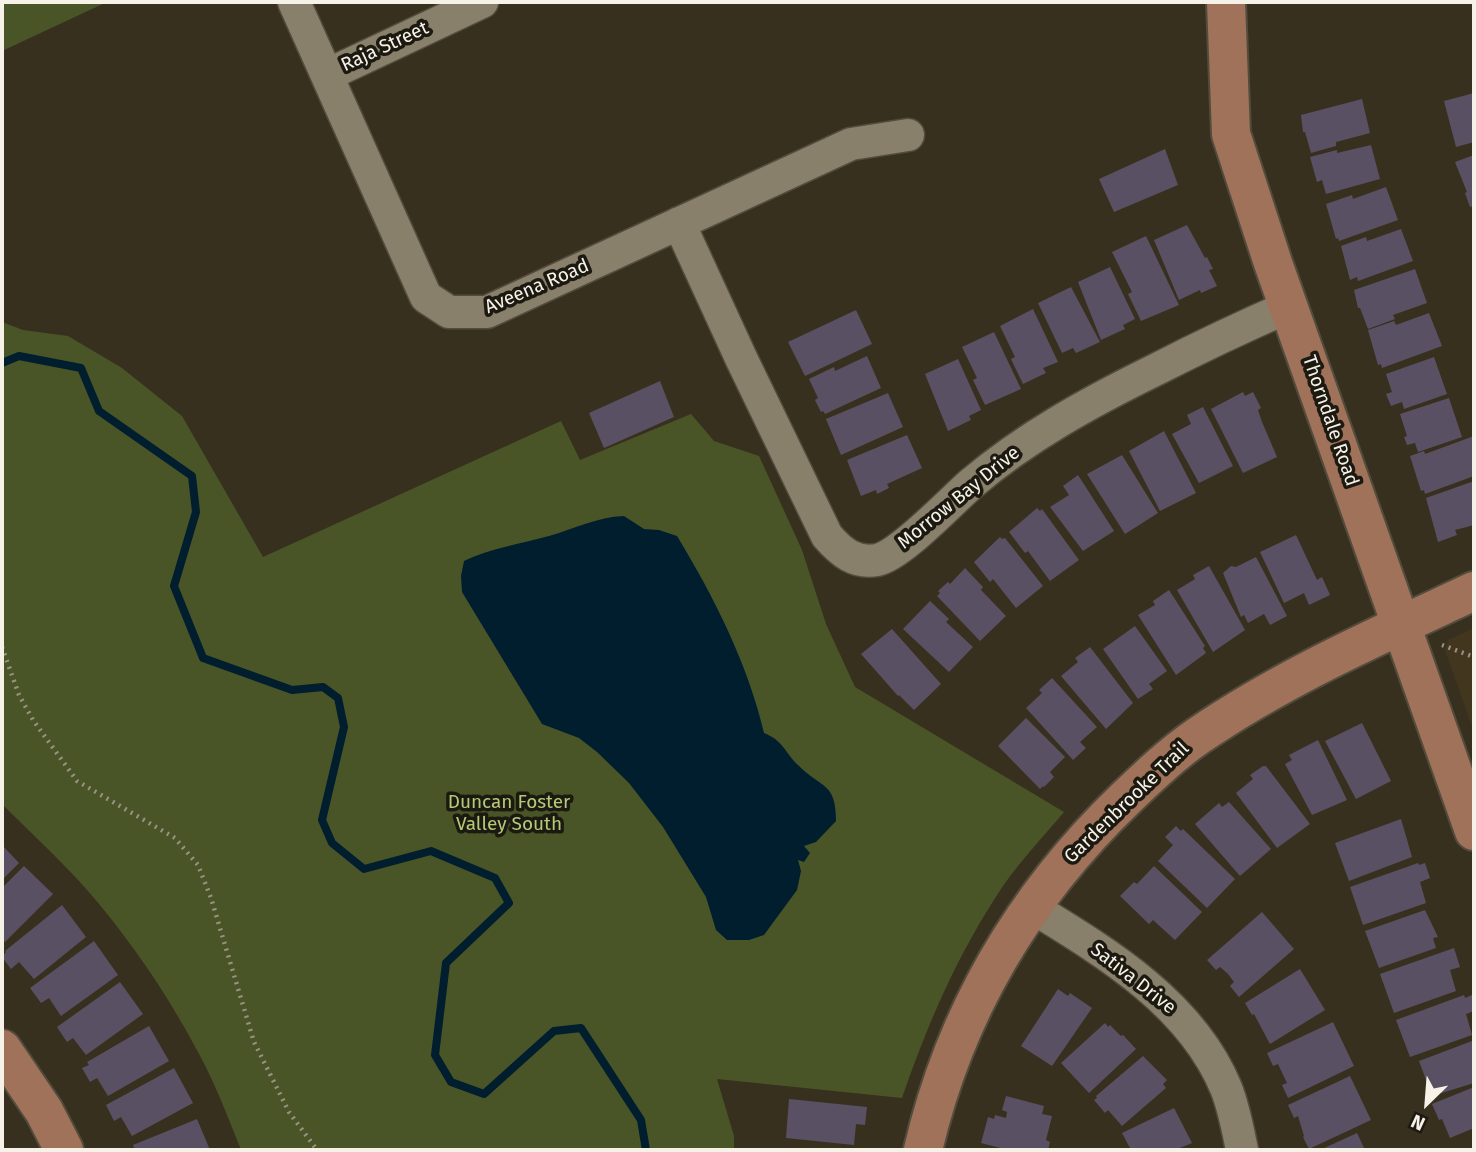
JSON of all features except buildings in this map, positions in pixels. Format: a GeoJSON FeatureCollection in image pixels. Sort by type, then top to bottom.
{"type":"FeatureCollection","features":[{"type":"Feature","properties":{"kind":"street","name":"Aveena Road"},"geometry":{"type":"LineString","coordinates":[[294,2],[426,297],[449,312],[486,312],[851,144],[908,135]]}},
{"type":"Feature","properties":{"kind":"street","name":"Raja Street"},"geometry":{"type":"LineString","coordinates":[[327,75],[481,2]]}},
{"type":"Feature","properties":{"kind":"street","name":"Thorndale Road"},"geometry":{"type":"LineString","coordinates":[[1226,2],[1231,134],[1288,307],[1308,356],[1474,831]]}},
{"type":"Feature","properties":{"kind":"street","name":"Morrow Bay Drive"},"geometry":{"type":"LineString","coordinates":[[679,223],[827,536],[841,552],[859,561],[879,559],[896,550],[975,481],[1024,444],[1092,401],[1237,329],[1288,307]]}},
{"type":"Feature","properties":{"kind":"street","name":"Gardenbrooke Trail"},"geometry":{"type":"LineString","coordinates":[[923,1150],[939,1091],[975,999],[1030,906],[1059,869],[1112,812],[1147,778],[1196,738],[1291,679],[1474,592]]}},
{"type":"Feature","properties":{"kind":"street","name":"Sativa Drive"},"geometry":{"type":"LineString","coordinates":[[1030,906],[1125,969],[1180,1016],[1226,1087],[1242,1150]]}},
{"type":"Feature","properties":{"kind":"street"},"geometry":{"type":"LineString","coordinates":[[2,1049],[44,1111],[64,1150]]}},
{"type":"Feature","properties":{"kind":"path"},"geometry":{"type":"LineString","coordinates":[[1441,645],[1474,657]]}},
{"type":"Feature","properties":{"kind":"path"},"geometry":{"type":"LineString","coordinates":[[2,647],[24,703],[77,781],[175,838],[198,865],[211,898],[254,1042],[289,1112],[317,1150]]}},
{"type":"Feature","properties":{"kind":"shaded area"},"geometry":{"type":"Polygon","coordinates":[[[1474,628],[1474,732],[1445,650],[1448,640],[1474,628]]]}},
{"type":"Feature","properties":{"kind":"green space"},"geometry":{"type":"Polygon","coordinates":[[[2,2],[107,2],[2,51],[2,2]]]}},
{"type":"Feature","properties":{"kind":"green space","name":"Duncan Foster Valley South"},"geometry":{"type":"Polygon","coordinates":[[[2,322],[23,330],[68,336],[122,368],[182,416],[263,557],[561,421],[580,460],[691,414],[714,441],[759,456],[802,550],[826,624],[855,687],[1064,812],[1010,876],[972,937],[934,1015],[902,1098],[717,1079],[734,1136],[734,1150],[241,1150],[204,1064],[143,962],[78,880],[2,804],[2,322]]]}},
{"type":"Feature","properties":{"kind":"water"},"geometry":{"type":"Polygon","coordinates":[[[624,516],[644,529],[659,530],[677,536],[704,583],[739,656],[764,733],[780,743],[799,766],[826,788],[833,799],[836,821],[816,842],[804,846],[810,853],[804,862],[798,860],[801,871],[797,890],[764,935],[749,940],[727,940],[716,930],[706,897],[663,827],[629,783],[579,738],[542,724],[462,592],[464,561],[495,549],[595,521],[624,516]]]}},
{"type":"Feature","properties":{"kind":"waterway"},"geometry":{"type":"LineString","coordinates":[[2,363],[19,356],[81,368],[99,411],[192,476],[196,512],[174,586],[203,658],[292,690],[323,687],[338,698],[344,727],[322,820],[332,843],[364,869],[431,851],[495,878],[509,903],[446,963],[435,1055],[451,1082],[484,1094],[554,1031],[581,1028],[641,1120],[646,1150]]}}]}
